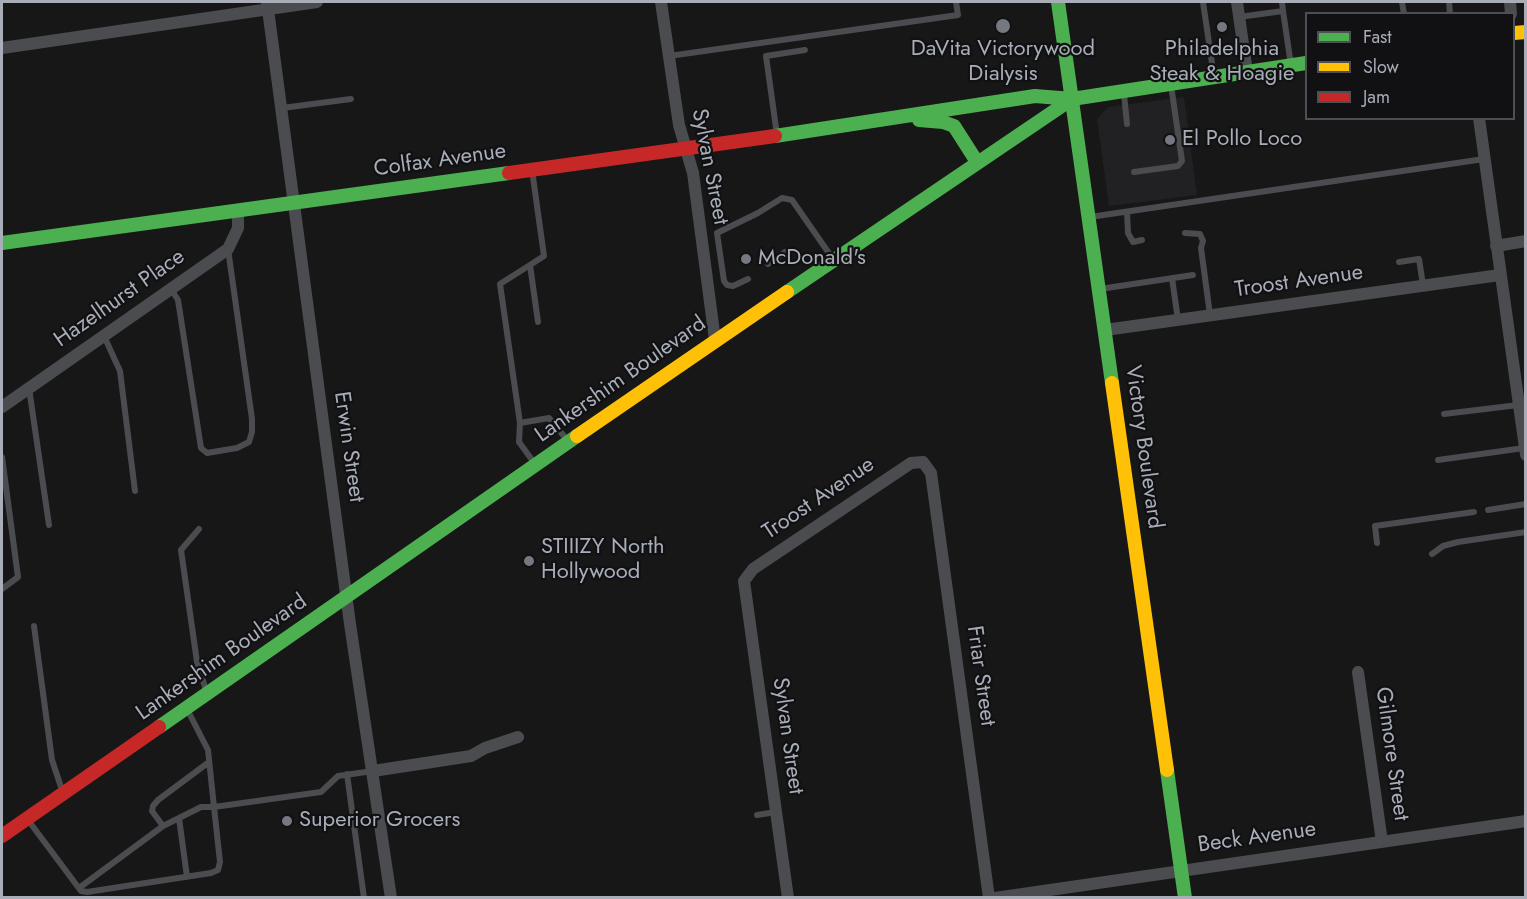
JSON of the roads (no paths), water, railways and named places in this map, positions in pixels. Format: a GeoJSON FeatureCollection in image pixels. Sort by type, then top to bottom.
{"type":"FeatureCollection","features":[{"type":"Feature","properties":{"kind":"main road","name":"Victory Boulevard"},"geometry":{"type":"LineString","coordinates":[[1058,2],[1185,897]]}},
{"type":"Feature","properties":{"kind":"main road","name":"Lankershim Boulevard"},"geometry":{"type":"LineString","coordinates":[[2,836],[715,340],[1072,99],[1305,63]]}},
{"type":"Feature","properties":{"kind":"main road","name":"Colfax Avenue"},"geometry":{"type":"LineString","coordinates":[[2,243],[777,136],[1035,96],[1072,99]]}},
{"type":"Feature","properties":{"kind":"main road","name":"Colfax Avenue"},"geometry":{"type":"LineString","coordinates":[[885,119],[931,120],[954,126],[977,162]]}},
{"type":"Feature","properties":{"kind":"street"},"geometry":{"type":"LineString","coordinates":[[2,48],[267,5],[317,2]]}},
{"type":"Feature","properties":{"kind":"street","name":"Sylvan Street"},"geometry":{"type":"LineString","coordinates":[[661,2],[679,125],[693,173],[715,340]]}},
{"type":"Feature","properties":{"kind":"street"},"geometry":{"type":"LineString","coordinates":[[1237,2],[1247,72]]}},
{"type":"Feature","properties":{"kind":"street","name":"Erwin Street"},"geometry":{"type":"LineString","coordinates":[[267,5],[347,597],[391,897]]}},
{"type":"Feature","properties":{"kind":"street"},"geometry":{"type":"LineString","coordinates":[[1479,120],[1500,275],[1521,402],[1525,452]]}},
{"type":"Feature","properties":{"kind":"street"},"geometry":{"type":"LineString","coordinates":[[228,249],[238,228],[238,210]]}},
{"type":"Feature","properties":{"kind":"street"},"geometry":{"type":"LineString","coordinates":[[1496,246],[1526,242]]}},
{"type":"Feature","properties":{"kind":"street","name":"Hazelhurst Place"},"geometry":{"type":"LineString","coordinates":[[2,407],[228,249]]}},
{"type":"Feature","properties":{"kind":"street","name":"Troost Avenue"},"geometry":{"type":"LineString","coordinates":[[1105,330],[1500,275]]}},
{"type":"Feature","properties":{"kind":"street","name":"Troost Avenue"},"geometry":{"type":"LineString","coordinates":[[744,581],[753,569],[911,463],[923,462]]}},
{"type":"Feature","properties":{"kind":"street","name":"Friar Street"},"geometry":{"type":"LineString","coordinates":[[923,462],[931,473],[989,897]]}},
{"type":"Feature","properties":{"kind":"street","name":"Sylvan Street"},"geometry":{"type":"LineString","coordinates":[[744,581],[788,897]]}},
{"type":"Feature","properties":{"kind":"street","name":"Gilmore Street"},"geometry":{"type":"LineString","coordinates":[[1358,672],[1382,842]]}},
{"type":"Feature","properties":{"kind":"street"},"geometry":{"type":"LineString","coordinates":[[373,771],[471,756],[485,748],[518,737]]}},
{"type":"Feature","properties":{"kind":"street","name":"Beck Avenue"},"geometry":{"type":"LineString","coordinates":[[995,897],[1526,821]]}},
{"type":"Feature","properties":{"kind":"lane"},"geometry":{"type":"LineString","coordinates":[[669,56],[958,15],[956,2]]}},
{"type":"Feature","properties":{"kind":"lane"},"geometry":{"type":"LineString","coordinates":[[1203,2],[1214,77]]}},
{"type":"Feature","properties":{"kind":"lane"},"geometry":{"type":"LineString","coordinates":[[1282,2],[1291,66]]}},
{"type":"Feature","properties":{"kind":"lane"},"geometry":{"type":"LineString","coordinates":[[1239,17],[1283,11]]}},
{"type":"Feature","properties":{"kind":"lane"},"geometry":{"type":"LineString","coordinates":[[777,136],[766,56],[805,51]]}},
{"type":"Feature","properties":{"kind":"lane"},"geometry":{"type":"LineString","coordinates":[[1134,172],[1178,166],[1182,161],[1171,84]]}},
{"type":"Feature","properties":{"kind":"lane"},"geometry":{"type":"LineString","coordinates":[[1123,91],[1127,124]]}},
{"type":"Feature","properties":{"kind":"lane"},"geometry":{"type":"LineString","coordinates":[[281,108],[351,99]]}},
{"type":"Feature","properties":{"kind":"lane"},"geometry":{"type":"LineString","coordinates":[[1089,217],[1484,159]]}},
{"type":"Feature","properties":{"kind":"lane"},"geometry":{"type":"LineString","coordinates":[[532,170],[544,256],[500,284],[520,423],[519,442],[535,465]]}},
{"type":"Feature","properties":{"kind":"lane"},"geometry":{"type":"LineString","coordinates":[[748,279],[733,286],[724,281],[717,233],[758,213],[782,198],[792,200],[834,260]]}},
{"type":"Feature","properties":{"kind":"lane"},"geometry":{"type":"LineString","coordinates":[[1127,212],[1128,233],[1133,242],[1142,240]]}},
{"type":"Feature","properties":{"kind":"lane"},"geometry":{"type":"LineString","coordinates":[[1185,233],[1200,234],[1203,241],[1201,255],[1210,316]]}},
{"type":"Feature","properties":{"kind":"lane"},"geometry":{"type":"LineString","coordinates":[[171,289],[178,300],[201,448],[207,453],[237,448],[249,442],[252,419],[228,249]]}},
{"type":"Feature","properties":{"kind":"lane"},"geometry":{"type":"LineString","coordinates":[[768,264],[785,252]]}},
{"type":"Feature","properties":{"kind":"lane"},"geometry":{"type":"LineString","coordinates":[[1399,262],[1419,259],[1423,285]]}},
{"type":"Feature","properties":{"kind":"lane"},"geometry":{"type":"LineString","coordinates":[[530,265],[538,322]]}},
{"type":"Feature","properties":{"kind":"lane"},"geometry":{"type":"LineString","coordinates":[[1099,289],[1193,275]]}},
{"type":"Feature","properties":{"kind":"lane"},"geometry":{"type":"LineString","coordinates":[[1172,278],[1178,320]]}},
{"type":"Feature","properties":{"kind":"lane"},"geometry":{"type":"LineString","coordinates":[[103,336],[120,370],[135,491]]}},
{"type":"Feature","properties":{"kind":"lane"},"geometry":{"type":"LineString","coordinates":[[29,387],[49,525]]}},
{"type":"Feature","properties":{"kind":"lane"},"geometry":{"type":"LineString","coordinates":[[1444,414],[1521,402]]}},
{"type":"Feature","properties":{"kind":"lane"},"geometry":{"type":"LineString","coordinates":[[520,423],[549,418],[568,442]]}},
{"type":"Feature","properties":{"kind":"lane"},"geometry":{"type":"LineString","coordinates":[[1438,460],[1525,452]]}},
{"type":"Feature","properties":{"kind":"lane"},"geometry":{"type":"LineString","coordinates":[[2,457],[18,577],[2,589]]}},
{"type":"Feature","properties":{"kind":"lane"},"geometry":{"type":"LineString","coordinates":[[1488,510],[1526,504]]}},
{"type":"Feature","properties":{"kind":"lane"},"geometry":{"type":"LineString","coordinates":[[1377,543],[1375,526],[1474,512]]}},
{"type":"Feature","properties":{"kind":"lane"},"geometry":{"type":"LineString","coordinates":[[199,529],[181,550],[197,662],[207,694]]}},
{"type":"Feature","properties":{"kind":"lane"},"geometry":{"type":"LineString","coordinates":[[1432,554],[1443,546],[1458,542],[1526,532]]}},
{"type":"Feature","properties":{"kind":"lane"},"geometry":{"type":"LineString","coordinates":[[34,626],[52,760],[63,793]]}},
{"type":"Feature","properties":{"kind":"lane"},"geometry":{"type":"LineString","coordinates":[[27,819],[81,891],[187,877],[218,870],[220,862],[208,750],[186,708]]}},
{"type":"Feature","properties":{"kind":"lane"},"geometry":{"type":"LineString","coordinates":[[163,826],[152,811],[153,806],[209,762]]}},
{"type":"Feature","properties":{"kind":"lane"},"geometry":{"type":"LineString","coordinates":[[79,888],[163,826],[201,807],[321,792],[338,776],[373,771]]}},
{"type":"Feature","properties":{"kind":"lane"},"geometry":{"type":"LineString","coordinates":[[347,774],[364,897]]}},
{"type":"Feature","properties":{"kind":"lane"},"geometry":{"type":"LineString","coordinates":[[757,815],[776,812]]}},
{"type":"Feature","properties":{"kind":"lane"},"geometry":{"type":"LineString","coordinates":[[179,818],[187,877]]}},
{"type":"Feature","properties":{"kind":"place","name":"DaVita Victorywood Dialysis"},"geometry":{"type":"Point","coordinates":[1003,26]}},
{"type":"Feature","properties":{"kind":"place","name":"Philadelphia Steak & Hoagie"},"geometry":{"type":"Point","coordinates":[1222,27]}},
{"type":"Feature","properties":{"kind":"place","name":"El Pollo Loco"},"geometry":{"type":"Point","coordinates":[1170,140]}},
{"type":"Feature","properties":{"kind":"place","name":"McDonald's"},"geometry":{"type":"Point","coordinates":[746,259]}},
{"type":"Feature","properties":{"kind":"place","name":"STIIIZY North Hollywood"},"geometry":{"type":"Point","coordinates":[529,561]}},
{"type":"Feature","properties":{"kind":"place","name":"Superior Grocers"},"geometry":{"type":"Point","coordinates":[287,821]}}]}
